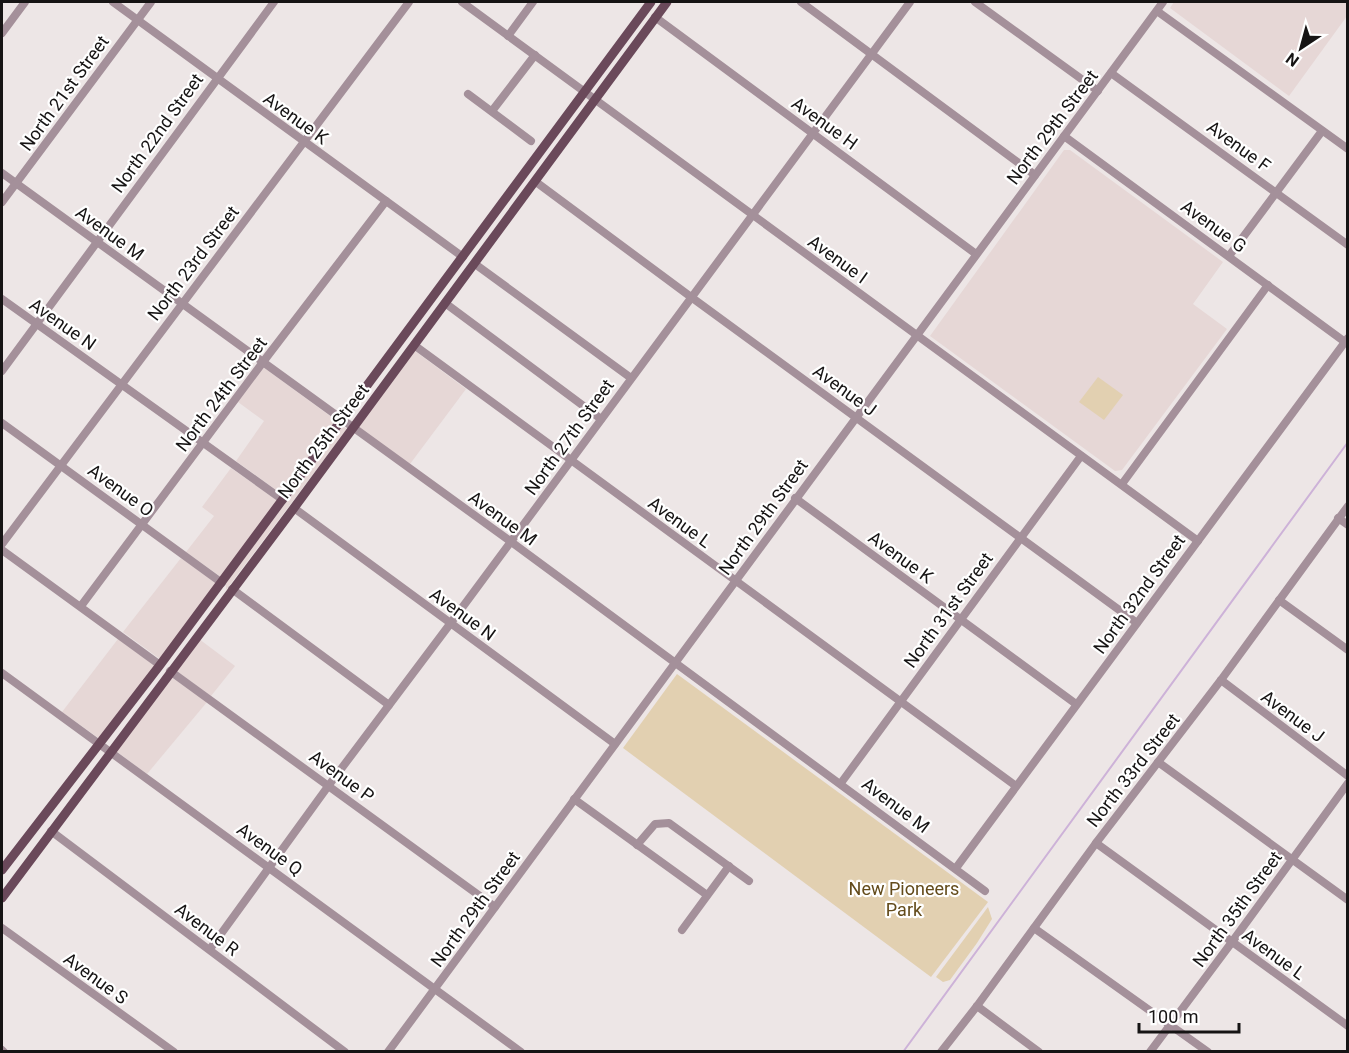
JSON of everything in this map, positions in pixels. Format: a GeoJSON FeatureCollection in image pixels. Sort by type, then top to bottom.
{"type":"FeatureCollection","features":[{"type":"Feature","properties":{"kind":"main road","name":"North 25th Street"},"geometry":{"type":"LineString","coordinates":[[2,870],[222,583],[651,2]]}},
{"type":"Feature","properties":{"kind":"main road","name":"North 25th Street"},"geometry":{"type":"LineString","coordinates":[[2,898],[536,182],[667,2]]}},
{"type":"Feature","properties":{"kind":"main road"},"geometry":{"type":"LineString","coordinates":[[423,333],[425,321],[462,272],[463,257]]}},
{"type":"Feature","properties":{"kind":"main road"},"geometry":{"type":"LineString","coordinates":[[182,655],[184,644],[220,595],[223,589],[222,583]]}},
{"type":"Feature","properties":{"kind":"street"},"geometry":{"type":"LineString","coordinates":[[2,33],[25,2]]}},
{"type":"Feature","properties":{"kind":"street","name":"Avenue K"},"geometry":{"type":"LineString","coordinates":[[113,2],[463,257]]}},
{"type":"Feature","properties":{"kind":"street","name":"North 21st Street"},"geometry":{"type":"LineString","coordinates":[[2,202],[151,2]]}},
{"type":"Feature","properties":{"kind":"street","name":"North 22nd Street"},"geometry":{"type":"LineString","coordinates":[[2,371],[274,2]]}},
{"type":"Feature","properties":{"kind":"street","name":"North 23rd Street"},"geometry":{"type":"LineString","coordinates":[[2,544],[409,2]]}},
{"type":"Feature","properties":{"kind":"street","name":"Avenue I"},"geometry":{"type":"LineString","coordinates":[[462,2],[1198,541]]}},
{"type":"Feature","properties":{"kind":"street"},"geometry":{"type":"LineString","coordinates":[[508,36],[533,2]]}},
{"type":"Feature","properties":{"kind":"street"},"geometry":{"type":"LineString","coordinates":[[801,2],[1035,175]]}},
{"type":"Feature","properties":{"kind":"street","name":"North 27th Street"},"geometry":{"type":"LineString","coordinates":[[210,949],[328,784],[450,624],[910,2]]}},
{"type":"Feature","properties":{"kind":"street"},"geometry":{"type":"LineString","coordinates":[[975,2],[1098,91]]}},
{"type":"Feature","properties":{"kind":"street","name":"North 29th Street"},"geometry":{"type":"LineString","coordinates":[[388,1052],[1162,2]]}},
{"type":"Feature","properties":{"kind":"street"},"geometry":{"type":"LineString","coordinates":[[1157,11],[1347,150]]}},
{"type":"Feature","properties":{"kind":"street","name":"Avenue H"},"geometry":{"type":"LineString","coordinates":[[656,17],[976,254]]}},
{"type":"Feature","properties":{"kind":"street"},"geometry":{"type":"LineString","coordinates":[[492,111],[535,55]]}},
{"type":"Feature","properties":{"kind":"street","name":"Avenue F"},"geometry":{"type":"LineString","coordinates":[[1111,73],[1347,245]]}},
{"type":"Feature","properties":{"kind":"street"},"geometry":{"type":"LineString","coordinates":[[468,94],[531,141]]}},
{"type":"Feature","properties":{"kind":"street"},"geometry":{"type":"LineString","coordinates":[[1229,256],[1322,131]]}},
{"type":"Feature","properties":{"kind":"street","name":"Avenue G"},"geometry":{"type":"LineString","coordinates":[[1064,136],[1346,340]]}},
{"type":"Feature","properties":{"kind":"street","name":"Avenue M"},"geometry":{"type":"LineString","coordinates":[[2,173],[841,783],[985,891]]}},
{"type":"Feature","properties":{"kind":"street","name":"Avenue J"},"geometry":{"type":"LineString","coordinates":[[536,182],[1137,623]]}},
{"type":"Feature","properties":{"kind":"street","name":"North 24th Street"},"geometry":{"type":"LineString","coordinates":[[81,606],[386,201]]}},
{"type":"Feature","properties":{"kind":"street"},"geometry":{"type":"LineString","coordinates":[[475,264],[631,378]]}},
{"type":"Feature","properties":{"kind":"street"},"geometry":{"type":"LineString","coordinates":[[1122,484],[1268,285]]}},
{"type":"Feature","properties":{"kind":"street","name":"Avenue N"},"geometry":{"type":"LineString","coordinates":[[2,299],[283,500]]}},
{"type":"Feature","properties":{"kind":"street"},"geometry":{"type":"LineString","coordinates":[[445,303],[601,419]]}},
{"type":"Feature","properties":{"kind":"street","name":"North 32nd Street"},"geometry":{"type":"LineString","coordinates":[[956,868],[1346,340]]}},
{"type":"Feature","properties":{"kind":"street","name":"Avenue L"},"geometry":{"type":"LineString","coordinates":[[414,345],[1017,786]]}},
{"type":"Feature","properties":{"kind":"street","name":"Avenue O"},"geometry":{"type":"LineString","coordinates":[[2,423],[222,583]]}},
{"type":"Feature","properties":{"kind":"street","name":"North 31st Street"},"geometry":{"type":"LineString","coordinates":[[841,783],[1081,456]]}},
{"type":"Feature","properties":{"kind":"street","name":"Avenue K"},"geometry":{"type":"LineString","coordinates":[[795,498],[1076,704]]}},
{"type":"Feature","properties":{"kind":"street","name":"North 33rd Street"},"geometry":{"type":"LineString","coordinates":[[941,1052],[1096,843],[1221,680],[1347,506]]}},
{"type":"Feature","properties":{"kind":"street","name":"Avenue N"},"geometry":{"type":"LineString","coordinates":[[294,507],[615,744]]}},
{"type":"Feature","properties":{"kind":"street"},"geometry":{"type":"LineString","coordinates":[[1338,518],[1347,525]]}},
{"type":"Feature","properties":{"kind":"street"},"geometry":{"type":"LineString","coordinates":[[2,550],[160,665]]}},
{"type":"Feature","properties":{"kind":"street"},"geometry":{"type":"LineString","coordinates":[[232,589],[389,705]]}},
{"type":"Feature","properties":{"kind":"street"},"geometry":{"type":"LineString","coordinates":[[1279,600],[1347,650]]}},
{"type":"Feature","properties":{"kind":"street","name":"Avenue P"},"geometry":{"type":"LineString","coordinates":[[170,671],[495,907]]}},
{"type":"Feature","properties":{"kind":"street","name":"Avenue Q"},"geometry":{"type":"LineString","coordinates":[[2,673],[520,1052]]}},
{"type":"Feature","properties":{"kind":"street","name":"Avenue J"},"geometry":{"type":"LineString","coordinates":[[1221,680],[1347,776]]}},
{"type":"Feature","properties":{"kind":"street"},"geometry":{"type":"LineString","coordinates":[[1158,762],[1347,900]]}},
{"type":"Feature","properties":{"kind":"street","name":"North 35th Street"},"geometry":{"type":"LineString","coordinates":[[1150,1052],[1347,783]]}},
{"type":"Feature","properties":{"kind":"street"},"geometry":{"type":"LineString","coordinates":[[574,799],[707,896]]}},
{"type":"Feature","properties":{"kind":"street"},"geometry":{"type":"LineString","coordinates":[[637,845],[655,824],[669,823],[749,881]]}},
{"type":"Feature","properties":{"kind":"street","name":"Avenue R"},"geometry":{"type":"LineString","coordinates":[[51,831],[345,1052]]}},
{"type":"Feature","properties":{"kind":"street","name":"Avenue L"},"geometry":{"type":"LineString","coordinates":[[1096,843],[1347,1026]]}},
{"type":"Feature","properties":{"kind":"street"},"geometry":{"type":"LineString","coordinates":[[682,930],[729,867]]}},
{"type":"Feature","properties":{"kind":"street","name":"Avenue S"},"geometry":{"type":"LineString","coordinates":[[2,928],[174,1052]]}},
{"type":"Feature","properties":{"kind":"street"},"geometry":{"type":"LineString","coordinates":[[1034,928],[1208,1052]]}},
{"type":"Feature","properties":{"kind":"street"},"geometry":{"type":"LineString","coordinates":[[977,1006],[1039,1052]]}},
{"type":"Feature","properties":{"kind":"shaded area"},"geometry":{"type":"Polygon","coordinates":[[[1174,2],[1347,2],[1347,16],[1289,96],[1170,8],[1174,2]]]}},
{"type":"Feature","properties":{"kind":"shaded area"},"geometry":{"type":"Polygon","coordinates":[[[1064,150],[1070,150],[1223,262],[1193,304],[1227,329],[1122,470],[1115,471],[930,336],[1064,150]]]}},
{"type":"Feature","properties":{"kind":"shaded area"},"geometry":{"type":"Polygon","coordinates":[[[415,351],[466,389],[410,464],[358,427],[415,351]]]}},
{"type":"Feature","properties":{"kind":"shaded area"},"geometry":{"type":"Polygon","coordinates":[[[263,367],[337,421],[283,495],[236,461],[264,421],[238,402],[263,367]]]}},
{"type":"Feature","properties":{"kind":"shaded area"},"geometry":{"type":"Polygon","coordinates":[[[343,426],[347,429],[226,590],[226,583],[343,426]]]}},
{"type":"Feature","properties":{"kind":"shaded area"},"geometry":{"type":"Polygon","coordinates":[[[231,468],[278,501],[221,577],[186,552],[214,516],[202,507],[231,468]]]}},
{"type":"Feature","properties":{"kind":"shaded area"},"geometry":{"type":"Polygon","coordinates":[[[181,558],[217,584],[160,659],[123,632],[181,558]]]}},
{"type":"Feature","properties":{"kind":"shaded area"},"geometry":{"type":"Polygon","coordinates":[[[118,639],[155,666],[100,739],[62,712],[118,639]]]}},
{"type":"Feature","properties":{"kind":"shaded area"},"geometry":{"type":"Polygon","coordinates":[[[199,639],[235,666],[211,696],[175,670],[199,639]]]}},
{"type":"Feature","properties":{"kind":"shaded area"},"geometry":{"type":"Polygon","coordinates":[[[170,676],[207,702],[147,774],[116,751],[170,676]]]}},
{"type":"Feature","properties":{"kind":"green space"},"geometry":{"type":"Polygon","coordinates":[[[1098,377],[1123,395],[1104,420],[1079,402],[1098,377]]]}},
{"type":"Feature","properties":{"kind":"green space","name":"New Pioneers Park"},"geometry":{"type":"Polygon","coordinates":[[[677,674],[988,902],[931,977],[623,748],[677,674]]]}},
{"type":"Feature","properties":{"kind":"green space"},"geometry":{"type":"Polygon","coordinates":[[[988,907],[992,919],[950,980],[943,982],[936,977],[988,907]]]}},
{"type":"Feature","properties":{"kind":"waterway"},"geometry":{"type":"LineString","coordinates":[[903,1052],[1348,442]]}}]}
